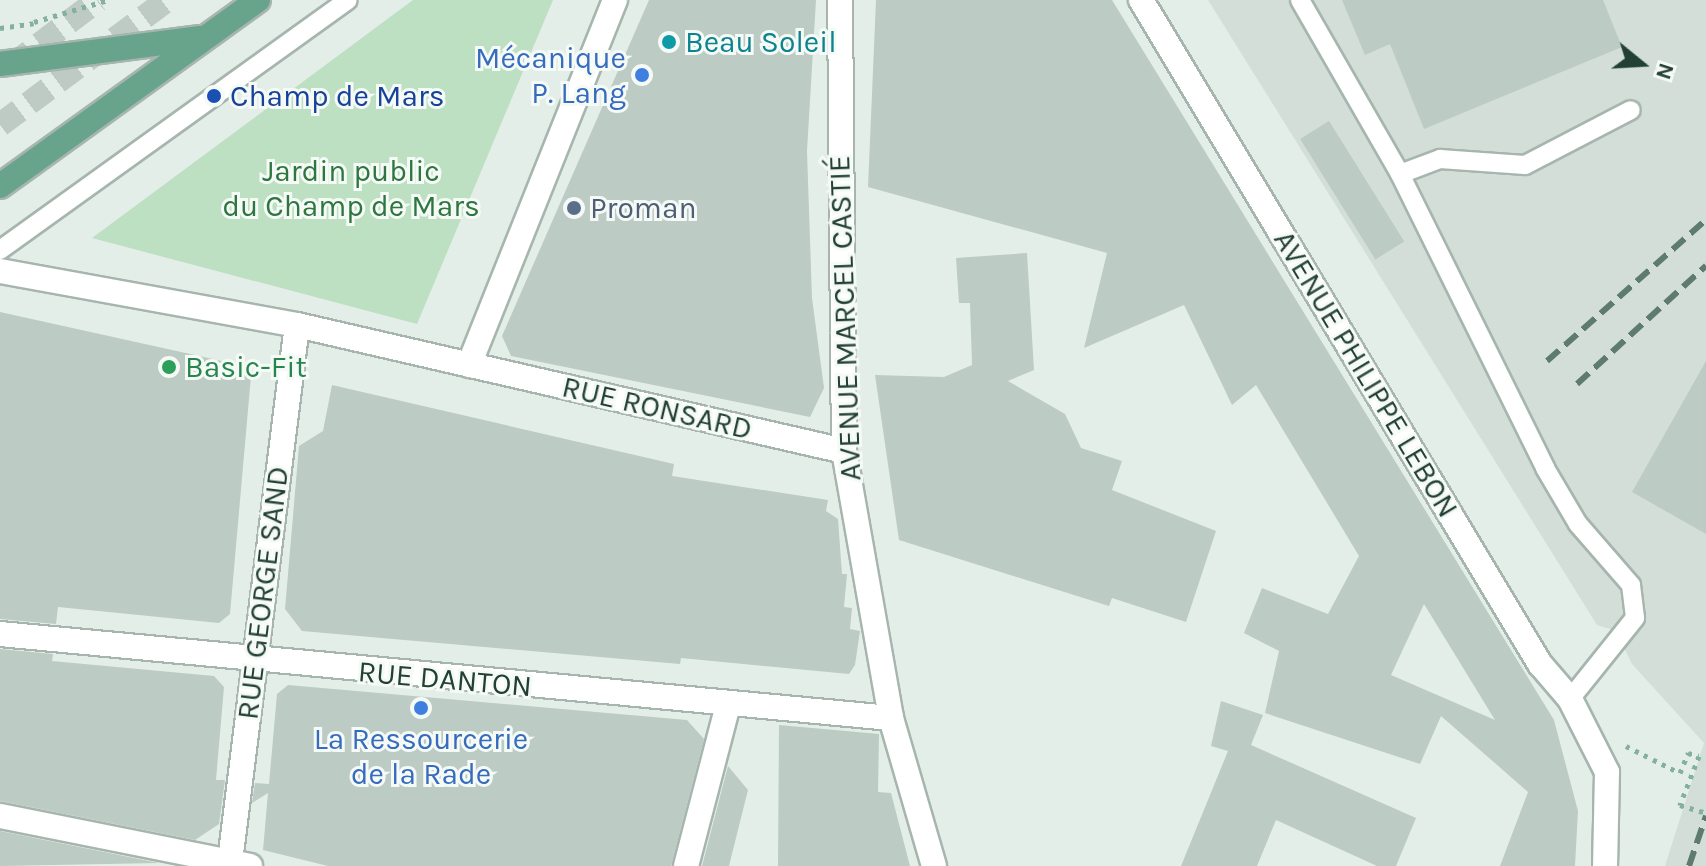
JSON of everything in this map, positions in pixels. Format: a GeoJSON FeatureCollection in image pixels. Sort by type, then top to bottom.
{"type":"FeatureCollection","features":[{"type":"Feature","properties":{"kind":"main road"},"geometry":{"type":"LineString","coordinates":[[0,186],[258,0]]}},
{"type":"Feature","properties":{"kind":"main road"},"geometry":{"type":"LineString","coordinates":[[0,64],[206,37]]}},
{"type":"Feature","properties":{"kind":"street"},"geometry":{"type":"LineString","coordinates":[[469,365],[615,0]]}},
{"type":"Feature","properties":{"kind":"street","name":"AVENUE MARCEL CASTIÉ"},"geometry":{"type":"LineString","coordinates":[[840,0],[844,451],[891,718],[934,866]]}},
{"type":"Feature","properties":{"kind":"street","name":"AVENUE PHILIPPE LEBON"},"geometry":{"type":"LineString","coordinates":[[1141,0],[1540,664],[1570,699],[1607,772],[1605,866]]}},
{"type":"Feature","properties":{"kind":"street","name":"RUE RONSARD"},"geometry":{"type":"LineString","coordinates":[[0,271],[297,325],[844,451]]}},
{"type":"Feature","properties":{"kind":"street","name":"RUE GEORGE SAND"},"geometry":{"type":"LineString","coordinates":[[240,864],[254,661],[297,325]]}},
{"type":"Feature","properties":{"kind":"street","name":"RUE DANTON"},"geometry":{"type":"LineString","coordinates":[[0,634],[254,661],[891,718]]}},
{"type":"Feature","properties":{"kind":"street"},"geometry":{"type":"LineString","coordinates":[[686,866],[728,705]]}},
{"type":"Feature","properties":{"kind":"street"},"geometry":{"type":"LineString","coordinates":[[0,816],[240,864]]}},
{"type":"Feature","properties":{"kind":"lane"},"geometry":{"type":"LineString","coordinates":[[0,250],[348,0]]}},
{"type":"Feature","properties":{"kind":"lane"},"geometry":{"type":"LineString","coordinates":[[1300,0],[1400,174],[1545,468],[1578,524],[1631,585],[1635,618],[1570,699]]}},
{"type":"Feature","properties":{"kind":"lane"},"geometry":{"type":"LineString","coordinates":[[1400,174],[1440,159],[1525,165],[1631,110]]}},
{"type":"Feature","properties":{"kind":"path"},"geometry":{"type":"LineString","coordinates":[[34,22],[108,0]]}},
{"type":"Feature","properties":{"kind":"path"},"geometry":{"type":"LineString","coordinates":[[1643,750],[1680,773],[1688,753],[1699,756],[1680,805],[1706,813]]}},
{"type":"Feature","properties":{"kind":"shaded area"},"geometry":{"type":"Polygon","coordinates":[[[1208,0],[1706,0],[1706,866],[1665,866],[1704,743],[1632,664],[1616,631],[1597,625],[1208,0]]]}},
{"type":"Feature","properties":{"kind":"green space","name":"Jardin public du Champ de Mars"},"geometry":{"type":"Polygon","coordinates":[[[413,0],[553,0],[417,324],[92,238],[413,0]]]}},
{"type":"Feature","properties":{"kind":"building"},"geometry":{"type":"Polygon","coordinates":[[[649,0],[816,0],[807,151],[812,298],[824,388],[810,417],[511,356],[502,336],[649,0]]]}},
{"type":"Feature","properties":{"kind":"building"},"geometry":{"type":"Polygon","coordinates":[[[876,0],[1112,0],[1554,720],[1578,811],[1575,866],[1500,866],[1528,792],[1441,716],[1420,764],[1265,713],[1279,651],[1244,633],[1262,588],[1328,614],[1359,556],[1256,385],[1232,405],[1184,305],[1084,348],[1107,253],[868,187],[876,0]],[[1424,604],[1391,675],[1495,720],[1424,604]]]}},
{"type":"Feature","properties":{"kind":"building"},"geometry":{"type":"Polygon","coordinates":[[[1342,0],[1603,0],[1622,47],[1424,129],[1390,44],[1365,55],[1342,0]]]}},
{"type":"Feature","properties":{"kind":"building"},"geometry":{"type":"Polygon","coordinates":[[[1329,121],[1404,241],[1375,259],[1300,139],[1329,121]]]}},
{"type":"Feature","properties":{"kind":"building"},"geometry":{"type":"Polygon","coordinates":[[[1027,253],[1034,370],[1008,381],[1065,414],[1081,448],[1122,461],[1112,490],[1216,531],[1186,622],[1112,598],[1109,606],[899,540],[875,375],[944,377],[972,365],[970,303],[959,303],[956,258],[1027,253]]]}},
{"type":"Feature","properties":{"kind":"building"},"geometry":{"type":"Polygon","coordinates":[[[0,312],[240,365],[251,376],[230,614],[219,623],[58,607],[56,624],[0,619],[0,312]]]}},
{"type":"Feature","properties":{"kind":"building"},"geometry":{"type":"Polygon","coordinates":[[[1706,361],[1706,534],[1632,492],[1706,361]]]}},
{"type":"Feature","properties":{"kind":"building"},"geometry":{"type":"Polygon","coordinates":[[[332,385],[674,464],[672,476],[828,500],[826,511],[838,519],[842,574],[847,574],[844,607],[852,608],[850,629],[860,631],[855,665],[849,674],[681,658],[680,664],[302,631],[285,609],[299,446],[323,431],[332,385]]]}},
{"type":"Feature","properties":{"kind":"building"},"geometry":{"type":"Polygon","coordinates":[[[0,649],[53,654],[52,661],[214,676],[224,687],[216,780],[225,780],[219,824],[195,840],[0,801],[0,649]]]}},
{"type":"Feature","properties":{"kind":"building"},"geometry":{"type":"Polygon","coordinates":[[[288,685],[687,720],[704,739],[671,866],[328,866],[263,850],[268,793],[252,803],[255,783],[269,784],[277,694],[288,685]]]}},
{"type":"Feature","properties":{"kind":"building"},"geometry":{"type":"Polygon","coordinates":[[[1221,701],[1263,715],[1251,745],[1416,818],[1396,866],[1377,866],[1276,820],[1257,866],[1181,866],[1228,751],[1211,746],[1221,701]]]}},
{"type":"Feature","properties":{"kind":"building"},"geometry":{"type":"Polygon","coordinates":[[[779,725],[879,734],[878,792],[891,793],[910,866],[778,866],[779,725]]]}},
{"type":"Feature","properties":{"kind":"building"},"geometry":{"type":"Polygon","coordinates":[[[728,766],[748,790],[729,866],[702,866],[728,766]]]}},
{"type":"Feature","properties":{"kind":"building"},"geometry":{"type":"Polygon","coordinates":[[[0,831],[159,863],[0,866],[0,831]]]}},
{"type":"Feature","properties":{"kind":"tunnel"},"geometry":{"type":"LineString","coordinates":[[11,66],[98,0]]}},
{"type":"Feature","properties":{"kind":"tunnel"},"geometry":{"type":"LineString","coordinates":[[0,125],[167,0]]}},
{"type":"Feature","properties":{"kind":"railway"},"geometry":{"type":"LineString","coordinates":[[1547,361],[1706,220]]}},
{"type":"Feature","properties":{"kind":"railway"},"geometry":{"type":"LineString","coordinates":[[1577,384],[1706,266]]}},
{"type":"Feature","properties":{"kind":"railway"},"geometry":{"type":"LineString","coordinates":[[1689,866],[1706,816]]}},
{"type":"Feature","properties":{"kind":"place","name":"Beau Soleil"},"geometry":{"type":"Point","coordinates":[669,42]}},
{"type":"Feature","properties":{"kind":"place","name":"Mécanique P. Lang"},"geometry":{"type":"Point","coordinates":[642,75]}},
{"type":"Feature","properties":{"kind":"place","name":"Champ de Mars"},"geometry":{"type":"Point","coordinates":[214,96]}},
{"type":"Feature","properties":{"kind":"place","name":"Proman"},"geometry":{"type":"Point","coordinates":[574,208]}},
{"type":"Feature","properties":{"kind":"place","name":"Basic-Fit"},"geometry":{"type":"Point","coordinates":[169,367]}},
{"type":"Feature","properties":{"kind":"place","name":"La Ressourcerie de la Rade"},"geometry":{"type":"Point","coordinates":[421,708]}}]}
